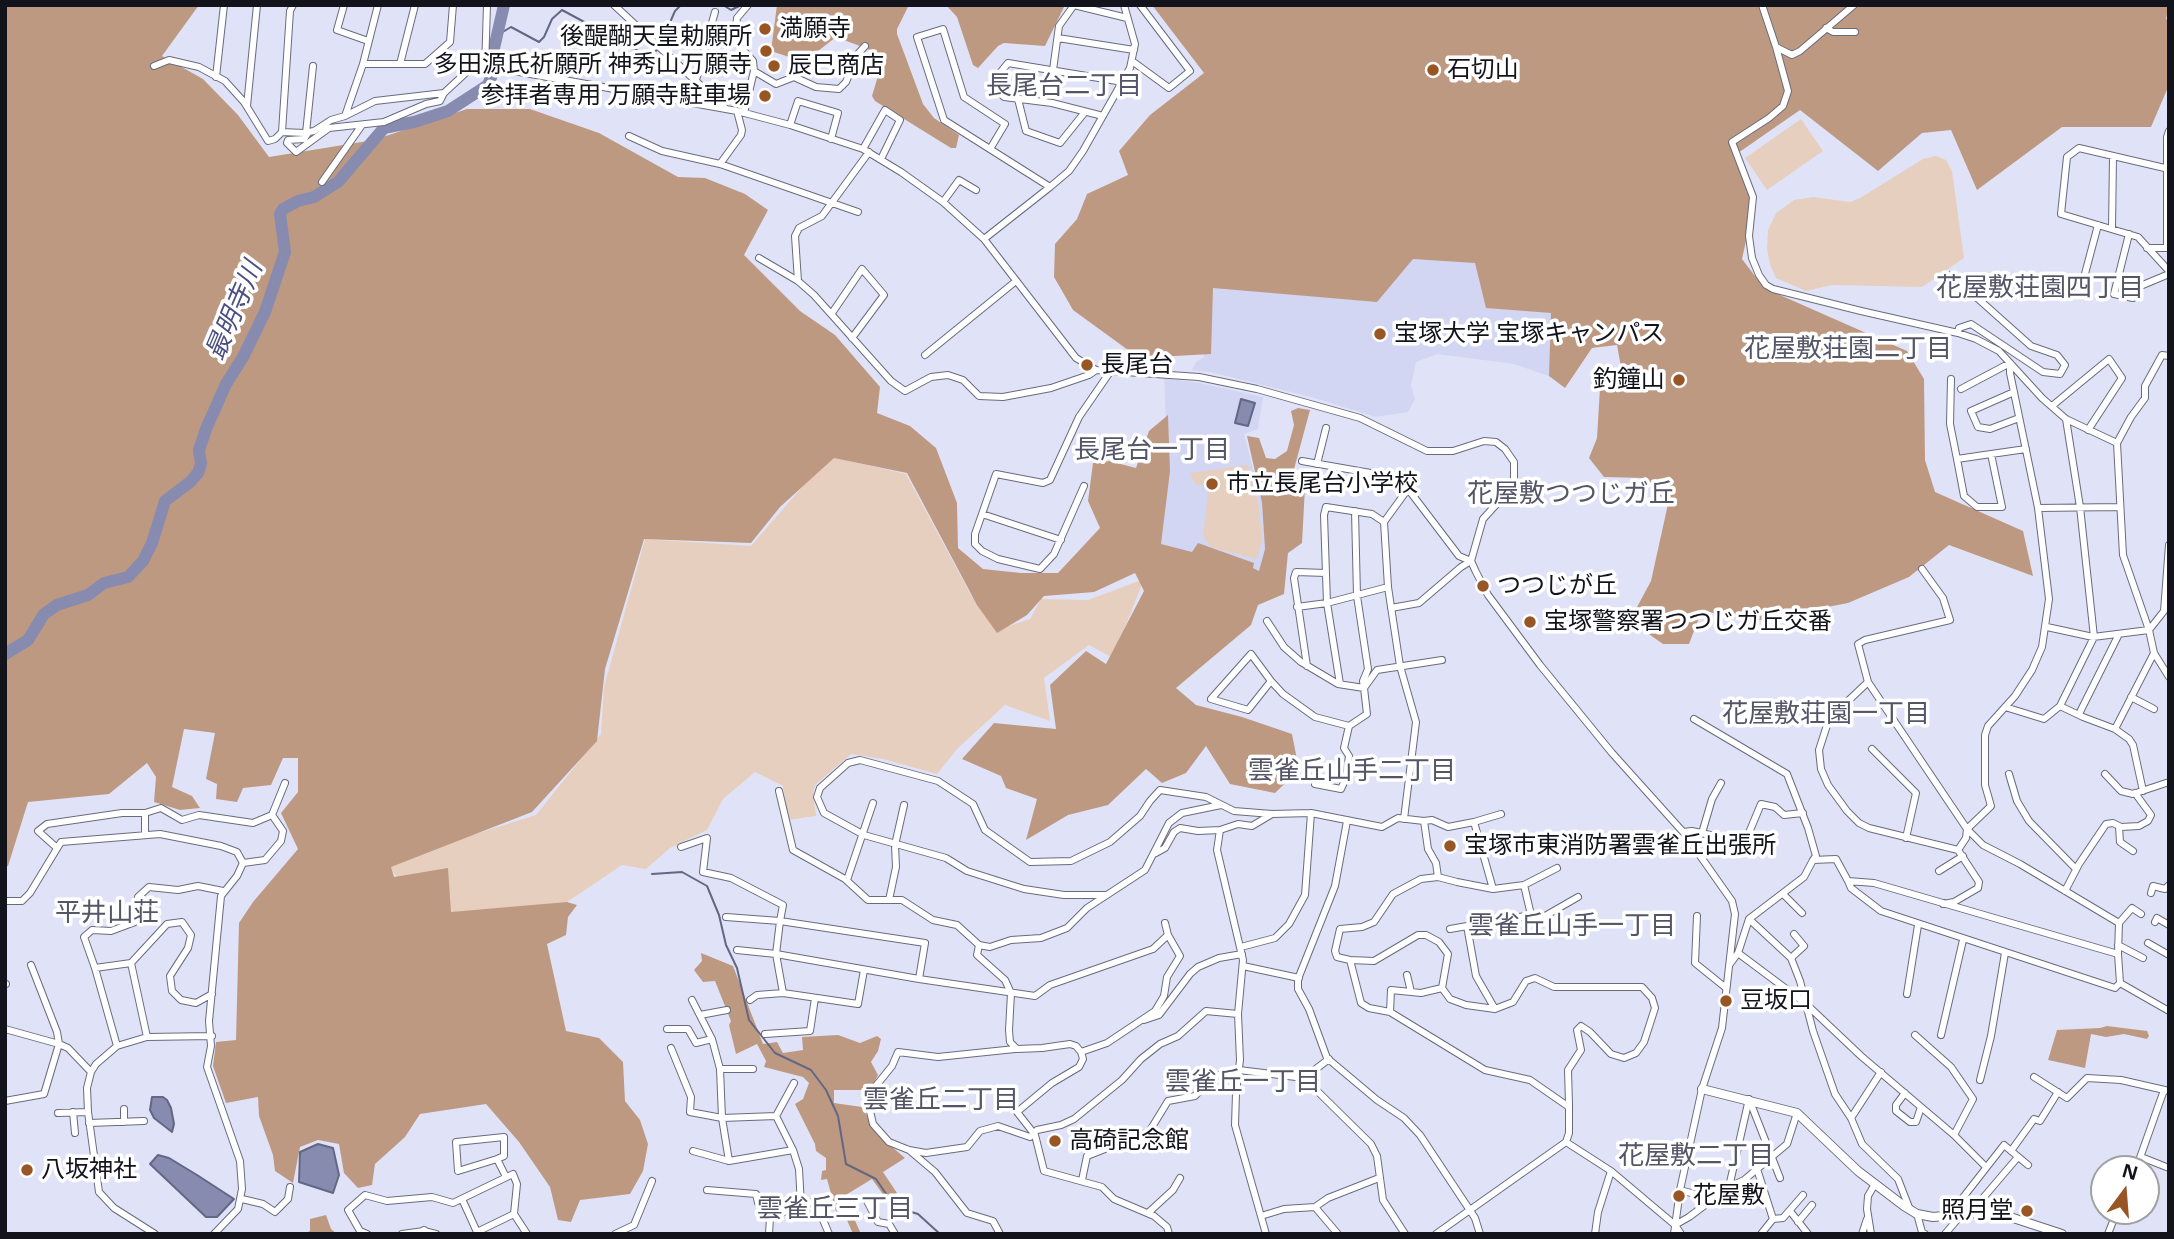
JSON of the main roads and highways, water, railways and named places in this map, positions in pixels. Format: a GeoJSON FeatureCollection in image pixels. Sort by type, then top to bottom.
{"type":"FeatureCollection","features":[{"type":"Feature","properties":{"kind":"waterway","name":"最明寺川"},"geometry":{"type":"LineString","coordinates":[[5,654],[28,640],[44,614],[57,605],[88,595],[104,583],[128,577],[143,561],[152,543],[165,501],[198,473],[201,464],[199,450],[206,429],[226,384],[265,312],[285,252],[280,214],[283,209],[314,197],[338,182],[384,128],[448,111],[488,85],[504,5]]}},
{"type":"Feature","properties":{"kind":"waterway"},"geometry":{"type":"LineString","coordinates":[[661,43],[675,11],[681,5]]}},
{"type":"Feature","properties":{"kind":"waterway"},"geometry":{"type":"LineString","coordinates":[[723,5],[731,10],[741,5]]}},
{"type":"Feature","properties":{"kind":"waterway"},"geometry":{"type":"LineString","coordinates":[[496,36],[511,27],[539,42],[552,19],[562,10],[642,53],[652,54],[657,50]]}},
{"type":"Feature","properties":{"kind":"waterway"},"geometry":{"type":"LineString","coordinates":[[652,874],[682,872],[707,886],[719,915],[726,945],[737,968],[749,1020],[775,1053],[811,1070],[826,1090],[838,1116],[846,1164],[876,1179],[895,1207],[918,1214],[940,1234]]}},
{"type":"Feature","properties":{"kind":"place","name":"満願寺"},"geometry":{"type":"Point","coordinates":[765,29]}},
{"type":"Feature","properties":{"kind":"place","name":"後醍醐天皇勅願所 多田源氏祈願所 神秀山万願寺"},"geometry":{"type":"Point","coordinates":[766,51]}},
{"type":"Feature","properties":{"kind":"place","name":"辰巳商店"},"geometry":{"type":"Point","coordinates":[774,66]}},
{"type":"Feature","properties":{"kind":"place","name":"石切山"},"geometry":{"type":"Point","coordinates":[1433,70]}},
{"type":"Feature","properties":{"kind":"place","name":"参拝者専用 万願寺駐車場"},"geometry":{"type":"Point","coordinates":[765,96]}},
{"type":"Feature","properties":{"kind":"place","name":"宝塚大学 宝塚キャンパス"},"geometry":{"type":"Point","coordinates":[1380,334]}},
{"type":"Feature","properties":{"kind":"place","name":"長尾台"},"geometry":{"type":"Point","coordinates":[1087,365]}},
{"type":"Feature","properties":{"kind":"place","name":"釣鐘山"},"geometry":{"type":"Point","coordinates":[1679,380]}},
{"type":"Feature","properties":{"kind":"place","name":"市立長尾台小学校"},"geometry":{"type":"Point","coordinates":[1212,484]}},
{"type":"Feature","properties":{"kind":"place","name":"つつじが丘"},"geometry":{"type":"Point","coordinates":[1483,586]}},
{"type":"Feature","properties":{"kind":"place","name":"宝塚警察署つつじガ丘交番"},"geometry":{"type":"Point","coordinates":[1530,622]}},
{"type":"Feature","properties":{"kind":"place","name":"宝塚市東消防署雲雀丘出張所"},"geometry":{"type":"Point","coordinates":[1450,846]}},
{"type":"Feature","properties":{"kind":"place","name":"豆坂口"},"geometry":{"type":"Point","coordinates":[1726,1001]}},
{"type":"Feature","properties":{"kind":"place","name":"高碕記念館"},"geometry":{"type":"Point","coordinates":[1055,1141]}},
{"type":"Feature","properties":{"kind":"place","name":"八坂神社"},"geometry":{"type":"Point","coordinates":[27,1170]}},
{"type":"Feature","properties":{"kind":"place","name":"花屋敷"},"geometry":{"type":"Point","coordinates":[1679,1196]}},
{"type":"Feature","properties":{"kind":"place","name":"照月堂"},"geometry":{"type":"Point","coordinates":[2027,1211]}},
{"type":"Feature","properties":{"kind":"district","name":"長尾台二丁目"},"geometry":{"type":"Point","coordinates":[1064,87]}},
{"type":"Feature","properties":{"kind":"district","name":"花屋敷荘園四丁目"},"geometry":{"type":"Point","coordinates":[2040,289]}},
{"type":"Feature","properties":{"kind":"district","name":"花屋敷荘園二丁目"},"geometry":{"type":"Point","coordinates":[1848,350]}},
{"type":"Feature","properties":{"kind":"district","name":"長尾台一丁目"},"geometry":{"type":"Point","coordinates":[1152,451]}},
{"type":"Feature","properties":{"kind":"district","name":"花屋敷つつじガ丘"},"geometry":{"type":"Point","coordinates":[1571,495]}},
{"type":"Feature","properties":{"kind":"district","name":"花屋敷荘園一丁目"},"geometry":{"type":"Point","coordinates":[1826,715]}},
{"type":"Feature","properties":{"kind":"district","name":"雲雀丘山手二丁目"},"geometry":{"type":"Point","coordinates":[1352,772]}},
{"type":"Feature","properties":{"kind":"district","name":"平井山荘"},"geometry":{"type":"Point","coordinates":[107,914]}},
{"type":"Feature","properties":{"kind":"district","name":"雲雀丘山手一丁目"},"geometry":{"type":"Point","coordinates":[1572,927]}},
{"type":"Feature","properties":{"kind":"district","name":"雲雀丘一丁目"},"geometry":{"type":"Point","coordinates":[1243,1083]}},
{"type":"Feature","properties":{"kind":"district","name":"雲雀丘二丁目"},"geometry":{"type":"Point","coordinates":[941,1101]}},
{"type":"Feature","properties":{"kind":"district","name":"花屋敷二丁目"},"geometry":{"type":"Point","coordinates":[1696,1157]}},
{"type":"Feature","properties":{"kind":"district","name":"雲雀丘三丁目"},"geometry":{"type":"Point","coordinates":[835,1210]}}]}
